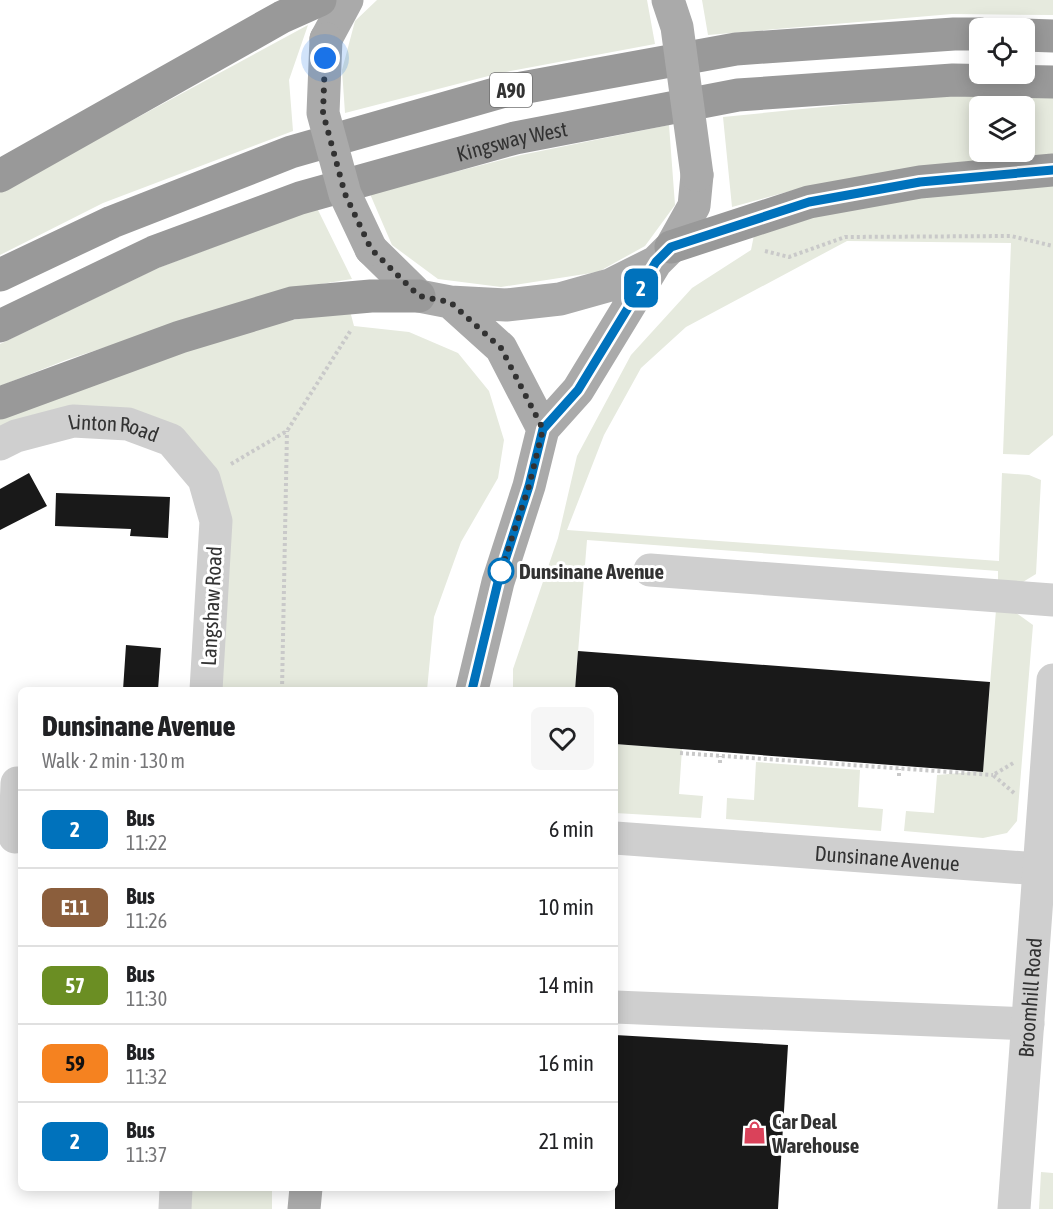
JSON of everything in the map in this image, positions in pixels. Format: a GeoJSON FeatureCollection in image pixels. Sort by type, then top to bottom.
{"type":"FeatureCollection","features":[{"type":"Feature","properties":{"kind":"highway"},"geometry":{"type":"LineString","coordinates":[[0,176],[282,17],[320,0]]}},
{"type":"Feature","properties":{"kind":"highway","name":"A90"},"geometry":{"type":"LineString","coordinates":[[0,275],[112,222],[291,152],[505,91],[736,49],[969,34]]}},
{"type":"Feature","properties":{"kind":"highway"},"geometry":{"type":"LineString","coordinates":[[1035,35],[1053,36]]}},
{"type":"Feature","properties":{"kind":"highway","name":"Kingsway West"},"geometry":{"type":"LineString","coordinates":[[0,326],[154,252],[300,198],[515,138],[738,95],[952,80],[1053,82]]}},
{"type":"Feature","properties":{"kind":"highway"},"geometry":{"type":"LineString","coordinates":[[664,255],[743,224],[809,202],[920,182],[1053,170]]}},
{"type":"Feature","properties":{"kind":"highway"},"geometry":{"type":"LineString","coordinates":[[0,403],[180,337],[292,303],[371,296],[434,299]]}},
{"type":"Feature","properties":{"kind":"main road"},"geometry":{"type":"LineString","coordinates":[[347,0],[326,39],[323,113],[345,194],[371,249],[501,348],[543,429]]}},
{"type":"Feature","properties":{"kind":"main road"},"geometry":{"type":"LineString","coordinates":[[473,687],[498,582],[529,486],[543,429],[578,390],[694,206],[697,175],[677,27],[668,0]]}},
{"type":"Feature","properties":{"kind":"main road"},"geometry":{"type":"LineString","coordinates":[[434,299],[506,305],[560,299],[610,285],[664,255]]}},
{"type":"Feature","properties":{"kind":"main road"},"geometry":{"type":"LineString","coordinates":[[304,1209],[306,1191]]}},
{"type":"Feature","properties":{"kind":"street","name":"Linton Road"},"geometry":{"type":"LineString","coordinates":[[0,444],[16,436],[74,421],[128,424],[171,440],[204,479],[216,521]]}},
{"type":"Feature","properties":{"kind":"street","name":"Langshaw Road"},"geometry":{"type":"LineString","coordinates":[[206,687],[216,521]]}},
{"type":"Feature","properties":{"kind":"street"},"geometry":{"type":"LineString","coordinates":[[650,570],[1053,600]]}},
{"type":"Feature","properties":{"kind":"street","name":"Broomhill Road"},"geometry":{"type":"LineString","coordinates":[[1014,1209],[1028,1024],[1046,870],[1053,680]]}},
{"type":"Feature","properties":{"kind":"street","name":"Dunsinane Avenue"},"geometry":{"type":"LineString","coordinates":[[618,838],[1046,870]]}},
{"type":"Feature","properties":{"kind":"street"},"geometry":{"type":"LineString","coordinates":[[618,1006],[1028,1024]]}},
{"type":"Feature","properties":{"kind":"street"},"geometry":{"type":"LineString","coordinates":[[175,1209],[176,1191]]}},
{"type":"Feature","properties":{"kind":"path"},"geometry":{"type":"LineString","coordinates":[[743,224],[751,243],[767,252],[789,257],[845,237],[1011,236],[1053,246]]}},
{"type":"Feature","properties":{"kind":"path"},"geometry":{"type":"LineString","coordinates":[[204,479],[287,431],[371,296]]}},
{"type":"Feature","properties":{"kind":"path"},"geometry":{"type":"LineString","coordinates":[[282,687],[287,431]]}},
{"type":"Feature","properties":{"kind":"path"},"geometry":{"type":"LineString","coordinates":[[680,753],[993,775]]}},
{"type":"Feature","properties":{"kind":"path"},"geometry":{"type":"LineString","coordinates":[[720,756],[720,763]]}},
{"type":"Feature","properties":{"kind":"path"},"geometry":{"type":"LineString","coordinates":[[899,769],[899,776]]}},
{"type":"Feature","properties":{"kind":"shaded area"},"geometry":{"type":"Polygon","coordinates":[[[377,0],[647,0],[655,44],[500,73],[345,113],[342,70],[355,21],[377,0]]]}},
{"type":"Feature","properties":{"kind":"shaded area"},"geometry":{"type":"Polygon","coordinates":[[[702,0],[1053,0],[1053,15],[952,14],[708,35],[702,0]]]}},
{"type":"Feature","properties":{"kind":"shaded area"},"geometry":{"type":"Polygon","coordinates":[[[308,25],[289,80],[293,131],[103,203],[0,255],[0,192],[308,25]]]}},
{"type":"Feature","properties":{"kind":"shaded area"},"geometry":{"type":"Polygon","coordinates":[[[953,94],[1020,96],[969,96],[969,162],[993,162],[805,187],[732,207],[723,117],[953,94]]]}},
{"type":"Feature","properties":{"kind":"shaded area"},"geometry":{"type":"Polygon","coordinates":[[[1035,96],[1053,97],[1053,154],[1035,156],[1035,96]]]}},
{"type":"Feature","properties":{"kind":"shaded area"},"geometry":{"type":"Polygon","coordinates":[[[669,125],[675,205],[645,246],[598,272],[501,287],[438,279],[392,245],[370,194],[521,155],[669,125]]]}},
{"type":"Feature","properties":{"kind":"shaded area"},"geometry":{"type":"Polygon","coordinates":[[[1053,183],[1053,435],[1029,455],[1003,454],[1011,243],[847,241],[686,327],[641,368],[604,435],[567,530],[999,561],[1002,473],[1029,475],[1041,480],[1036,574],[1018,585],[998,584],[998,571],[587,540],[575,687],[513,687],[513,669],[558,538],[577,456],[631,355],[692,288],[751,250],[754,235],[836,210],[949,192],[1053,183]]]}},
{"type":"Feature","properties":{"kind":"shaded area"},"geometry":{"type":"Polygon","coordinates":[[[317,208],[352,279],[278,291],[66,360],[0,386],[0,344],[158,268],[317,208]]]}},
{"type":"Feature","properties":{"kind":"shaded area"},"geometry":{"type":"Polygon","coordinates":[[[350,311],[354,326],[409,332],[458,353],[489,391],[504,440],[498,478],[461,542],[434,617],[427,687],[221,687],[231,520],[179,430],[0,429],[0,416],[267,324],[350,311]]]}},
{"type":"Feature","properties":{"kind":"shaded area"},"geometry":{"type":"Polygon","coordinates":[[[996,610],[1015,612],[1033,625],[1017,821],[1007,833],[983,838],[904,831],[906,811],[934,813],[937,775],[983,771],[996,610]]]}},
{"type":"Feature","properties":{"kind":"shaded area"},"geometry":{"type":"Polygon","coordinates":[[[618,744],[682,749],[679,794],[703,796],[701,818],[618,813],[618,744]]]}},
{"type":"Feature","properties":{"kind":"shaded area"},"geometry":{"type":"Polygon","coordinates":[[[756,762],[860,770],[858,807],[883,809],[881,831],[726,819],[727,798],[754,800],[756,762]]]}},
{"type":"Feature","properties":{"kind":"shaded area"},"geometry":{"type":"Polygon","coordinates":[[[1041,1172],[1053,1173],[1053,1209],[1039,1209],[1041,1172]]]}},
{"type":"Feature","properties":{"kind":"shaded area"},"geometry":{"type":"Polygon","coordinates":[[[190,1191],[272,1191],[272,1209],[189,1209],[190,1191]]]}},
{"type":"Feature","properties":{"kind":"building"},"geometry":{"type":"Polygon","coordinates":[[[29,473],[47,506],[0,530],[0,489],[29,473]]]}},
{"type":"Feature","properties":{"kind":"building"},"geometry":{"type":"Polygon","coordinates":[[[56,493],[170,497],[168,538],[130,536],[131,529],[55,526],[56,493]]]}},
{"type":"Feature","properties":{"kind":"building"},"geometry":{"type":"Polygon","coordinates":[[[126,645],[161,648],[158,687],[123,687],[126,645]]]}},
{"type":"Feature","properties":{"kind":"building"},"geometry":{"type":"Polygon","coordinates":[[[578,651],[990,682],[983,772],[618,744],[618,687],[575,687],[578,651]]]}},
{"type":"Feature","properties":{"kind":"building"},"geometry":{"type":"Polygon","coordinates":[[[618,1035],[788,1045],[778,1209],[615,1209],[615,1191],[618,1191],[618,1035]]]}},
{"type":"Feature","properties":{"kind":"bus line","name":"2"},"geometry":{"type":"LineString","coordinates":[[473,687],[498,582],[529,486],[543,429],[578,390],[656,262],[671,247],[809,202],[920,182],[1053,170]]}},
{"type":"Feature","properties":{"kind":"place","name":"Dunsinane Avenue"},"geometry":{"type":"Point","coordinates":[501,571]}},
{"type":"Feature","properties":{"kind":"place","name":"Car Deal Warehouse"},"geometry":{"type":"Point","coordinates":[754,1133]}},
{"type":"Feature","properties":{"kind":"route"},"geometry":{"type":"LineString","coordinates":[[325,58],[323,113],[345,194],[371,249],[419,296],[450,302],[501,348],[543,429],[529,486],[501,571]]}}]}
